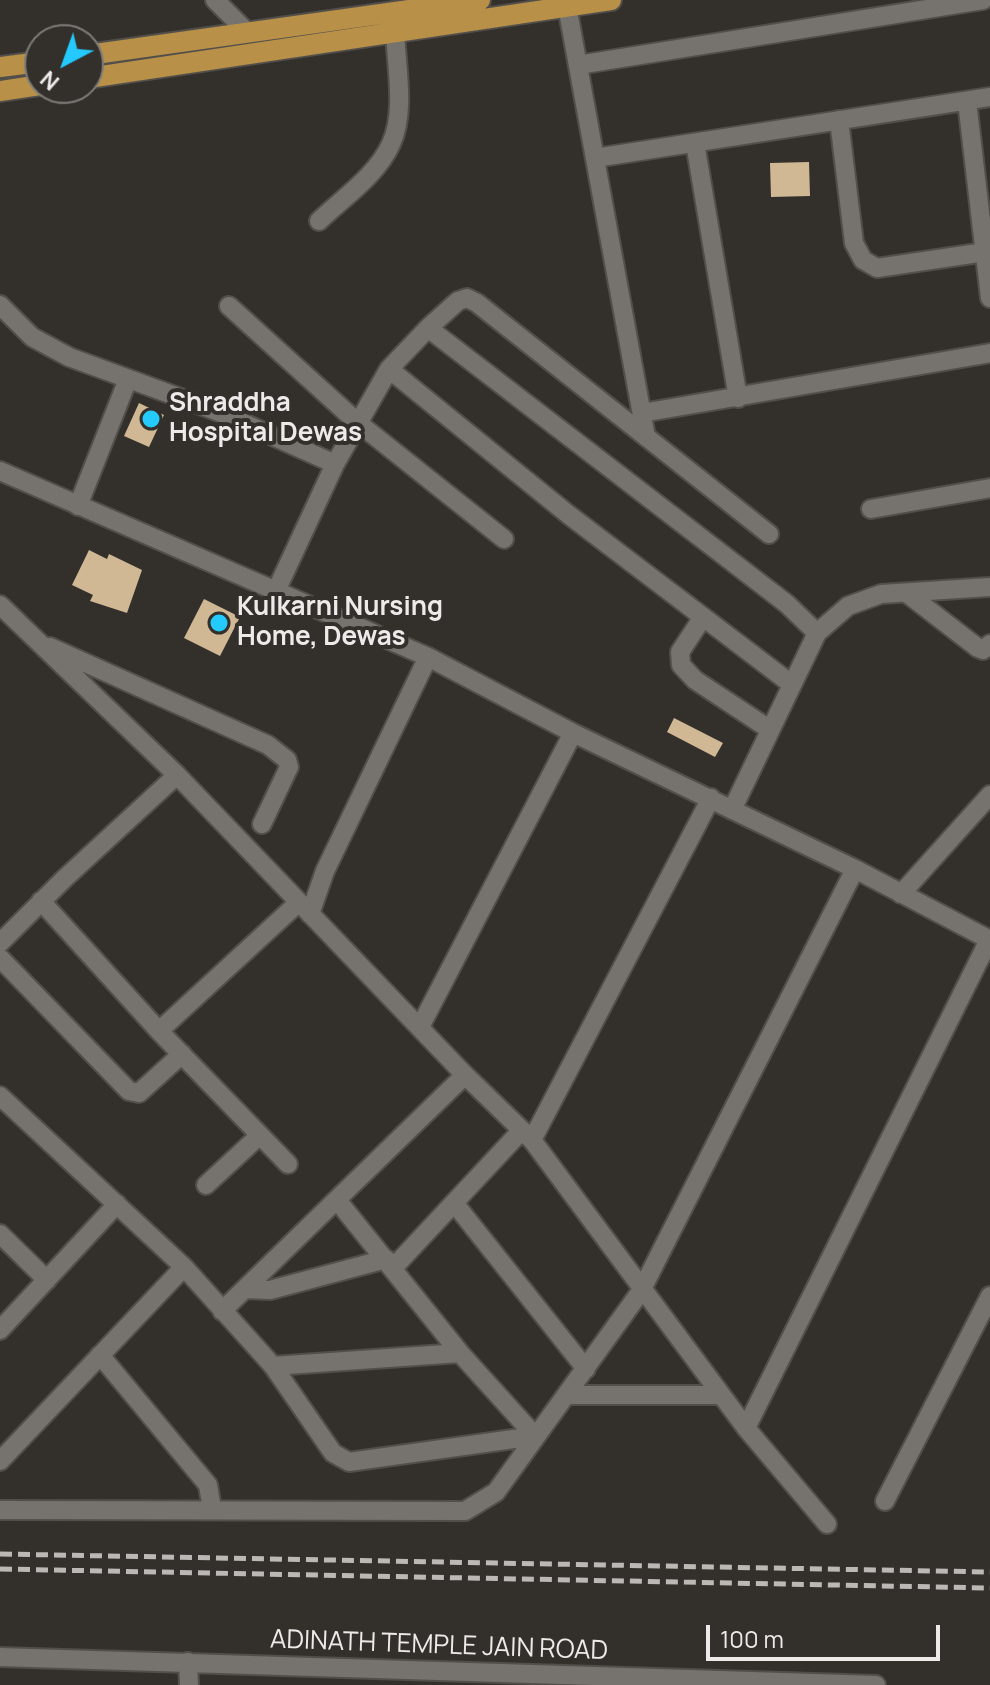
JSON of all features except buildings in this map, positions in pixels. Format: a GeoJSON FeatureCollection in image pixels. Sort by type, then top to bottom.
{"type":"FeatureCollection","features":[{"type":"Feature","properties":{"kind":"main road"},"geometry":{"type":"LineString","coordinates":[[104,53],[480,0]]}},
{"type":"Feature","properties":{"kind":"main road"},"geometry":{"type":"LineString","coordinates":[[104,76],[611,0]]}},
{"type":"Feature","properties":{"kind":"main road"},"geometry":{"type":"LineString","coordinates":[[0,67],[24,64]]}},
{"type":"Feature","properties":{"kind":"main road"},"geometry":{"type":"LineString","coordinates":[[0,91],[24,87]]}},
{"type":"Feature","properties":{"kind":"street"},"geometry":{"type":"LineString","coordinates":[[215,0],[248,33]]}},
{"type":"Feature","properties":{"kind":"street"},"geometry":{"type":"LineString","coordinates":[[578,65],[983,0]]}},
{"type":"Feature","properties":{"kind":"street"},"geometry":{"type":"LineString","coordinates":[[567,6],[646,437]]}},
{"type":"Feature","properties":{"kind":"street"},"geometry":{"type":"LineString","coordinates":[[319,221],[376,167],[392,143],[398,119],[395,31]]}},
{"type":"Feature","properties":{"kind":"street"},"geometry":{"type":"LineString","coordinates":[[595,158],[990,97]]}},
{"type":"Feature","properties":{"kind":"street"},"geometry":{"type":"LineString","coordinates":[[967,101],[990,298]]}},
{"type":"Feature","properties":{"kind":"street"},"geometry":{"type":"LineString","coordinates":[[839,120],[854,243],[863,260],[877,268],[985,252]]}},
{"type":"Feature","properties":{"kind":"street"},"geometry":{"type":"LineString","coordinates":[[695,143],[738,398]]}},
{"type":"Feature","properties":{"kind":"street"},"geometry":{"type":"LineString","coordinates":[[276,591],[335,464],[389,369],[428,328],[458,301],[467,298],[769,534]]}},
{"type":"Feature","properties":{"kind":"street"},"geometry":{"type":"LineString","coordinates":[[0,305],[32,337],[69,357],[219,412],[335,464]]}},
{"type":"Feature","properties":{"kind":"street"},"geometry":{"type":"LineString","coordinates":[[229,306],[357,422],[504,539]]}},
{"type":"Feature","properties":{"kind":"street"},"geometry":{"type":"LineString","coordinates":[[428,328],[787,604],[817,633]]}},
{"type":"Feature","properties":{"kind":"street"},"geometry":{"type":"LineString","coordinates":[[642,413],[990,353]]}},
{"type":"Feature","properties":{"kind":"street"},"geometry":{"type":"LineString","coordinates":[[389,369],[569,515],[790,683]]}},
{"type":"Feature","properties":{"kind":"street"},"geometry":{"type":"LineString","coordinates":[[78,506],[128,379]]}},
{"type":"Feature","properties":{"kind":"street"},"geometry":{"type":"LineString","coordinates":[[0,471],[428,657],[573,733],[855,869],[989,940],[746,1428]]}},
{"type":"Feature","properties":{"kind":"street"},"geometry":{"type":"LineString","coordinates":[[871,509],[990,488]]}},
{"type":"Feature","properties":{"kind":"street"},"geometry":{"type":"LineString","coordinates":[[732,810],[790,683],[817,633],[848,606],[881,594],[990,587]]}},
{"type":"Feature","properties":{"kind":"street"},"geometry":{"type":"LineString","coordinates":[[908,594],[978,648],[983,650],[990,644]]}},
{"type":"Feature","properties":{"kind":"street"},"geometry":{"type":"LineString","coordinates":[[0,605],[177,775],[421,1025],[465,1075],[527,1135],[720,1395],[827,1524]]}},
{"type":"Feature","properties":{"kind":"street"},"geometry":{"type":"LineString","coordinates":[[703,617],[680,652],[681,665],[695,680],[769,729]]}},
{"type":"Feature","properties":{"kind":"street"},"geometry":{"type":"LineString","coordinates":[[40,642],[268,745],[287,760],[289,767],[262,824]]}},
{"type":"Feature","properties":{"kind":"street"},"geometry":{"type":"LineString","coordinates":[[159,1031],[304,908],[325,871],[428,657]]}},
{"type":"Feature","properties":{"kind":"street"},"geometry":{"type":"LineString","coordinates":[[421,1025],[573,733]]}},
{"type":"Feature","properties":{"kind":"street"},"geometry":{"type":"LineString","coordinates":[[0,943],[177,775]]}},
{"type":"Feature","properties":{"kind":"street"},"geometry":{"type":"LineString","coordinates":[[246,1289],[270,1290],[389,1264],[527,1135],[711,798]]}},
{"type":"Feature","properties":{"kind":"street"},"geometry":{"type":"LineString","coordinates":[[901,894],[987,802]]}},
{"type":"Feature","properties":{"kind":"street"},"geometry":{"type":"LineString","coordinates":[[0,1510],[465,1511],[496,1492],[641,1291],[855,869]]}},
{"type":"Feature","properties":{"kind":"street"},"geometry":{"type":"LineString","coordinates":[[41,901],[159,1031],[288,1164]]}},
{"type":"Feature","properties":{"kind":"street"},"geometry":{"type":"LineString","coordinates":[[0,958],[129,1091],[139,1093],[151,1086],[182,1054]]}},
{"type":"Feature","properties":{"kind":"street"},"geometry":{"type":"LineString","coordinates":[[222,1311],[465,1075]]}},
{"type":"Feature","properties":{"kind":"street"},"geometry":{"type":"LineString","coordinates":[[0,1096],[184,1267],[273,1366],[333,1453],[349,1462],[535,1436]]}},
{"type":"Feature","properties":{"kind":"street"},"geometry":{"type":"LineString","coordinates":[[206,1185],[260,1135]]}},
{"type":"Feature","properties":{"kind":"street"},"geometry":{"type":"LineString","coordinates":[[337,1200],[460,1353],[535,1436]]}},
{"type":"Feature","properties":{"kind":"street"},"geometry":{"type":"LineString","coordinates":[[0,1330],[117,1204]]}},
{"type":"Feature","properties":{"kind":"street"},"geometry":{"type":"LineString","coordinates":[[455,1204],[586,1369]]}},
{"type":"Feature","properties":{"kind":"street"},"geometry":{"type":"LineString","coordinates":[[0,1234],[47,1280]]}},
{"type":"Feature","properties":{"kind":"street"},"geometry":{"type":"LineString","coordinates":[[0,1461],[184,1267]]}},
{"type":"Feature","properties":{"kind":"street"},"geometry":{"type":"LineString","coordinates":[[885,1501],[990,1296]]}},
{"type":"Feature","properties":{"kind":"street"},"geometry":{"type":"LineString","coordinates":[[273,1366],[460,1353]]}},
{"type":"Feature","properties":{"kind":"street"},"geometry":{"type":"LineString","coordinates":[[100,1355],[208,1485],[212,1509]]}},
{"type":"Feature","properties":{"kind":"street"},"geometry":{"type":"LineString","coordinates":[[567,1395],[720,1395]]}},
{"type":"Feature","properties":{"kind":"street","name":"ADINATH TEMPLE JAIN ROAD"},"geometry":{"type":"LineString","coordinates":[[0,1657],[188,1662],[577,1681],[876,1685]]}},
{"type":"Feature","properties":{"kind":"street"},"geometry":{"type":"LineString","coordinates":[[188,1662],[189,1685]]}},
{"type":"Feature","properties":{"kind":"railway"},"geometry":{"type":"LineString","coordinates":[[0,1554],[990,1572]]}},
{"type":"Feature","properties":{"kind":"railway"},"geometry":{"type":"LineString","coordinates":[[0,1569],[990,1588]]}},
{"type":"Feature","properties":{"kind":"place","name":"Shraddha Hospital Dewas"},"geometry":{"type":"Point","coordinates":[151,419]}},
{"type":"Feature","properties":{"kind":"place","name":"Kulkarni Nursing Home, Dewas"},"geometry":{"type":"Point","coordinates":[219,623]}}]}
